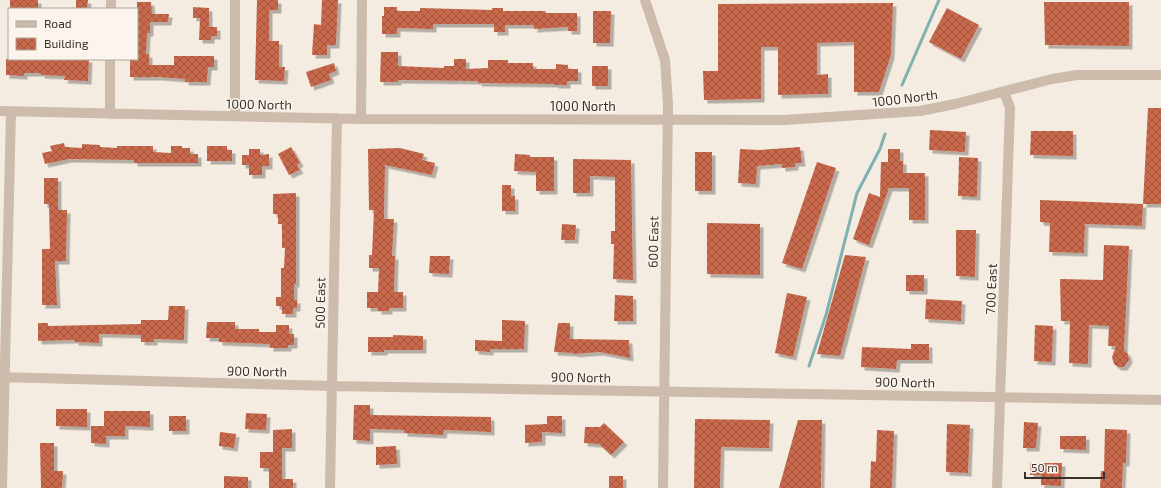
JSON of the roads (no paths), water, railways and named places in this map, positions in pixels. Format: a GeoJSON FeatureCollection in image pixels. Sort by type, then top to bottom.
{"type":"FeatureCollection","features":[{"type":"Feature","properties":{"kind":"street"},"geometry":{"type":"LineString","coordinates":[[235,0],[235,116]]}},
{"type":"Feature","properties":{"kind":"street"},"geometry":{"type":"LineString","coordinates":[[361,119],[362,0]]}},
{"type":"Feature","properties":{"kind":"street","name":"600 East"},"geometry":{"type":"LineString","coordinates":[[645,0],[665,60],[668,119],[663,488]]}},
{"type":"Feature","properties":{"kind":"street"},"geometry":{"type":"LineString","coordinates":[[110,60],[110,114]]}},
{"type":"Feature","properties":{"kind":"street","name":"1000 North"},"geometry":{"type":"LineString","coordinates":[[0,111],[361,119],[784,120],[891,114],[948,106],[1052,79],[1078,75],[1161,76]]}},
{"type":"Feature","properties":{"kind":"street","name":"700 East"},"geometry":{"type":"LineString","coordinates":[[998,488],[1010,108],[1004,92]]}},
{"type":"Feature","properties":{"kind":"street"},"geometry":{"type":"LineString","coordinates":[[2,488],[2,377],[11,112]]}},
{"type":"Feature","properties":{"kind":"street","name":"500 East"},"geometry":{"type":"LineString","coordinates":[[330,488],[337,118]]}},
{"type":"Feature","properties":{"kind":"street","name":"900 North"},"geometry":{"type":"LineString","coordinates":[[2,377],[332,386],[664,390],[1161,400]]}},
{"type":"Feature","properties":{"kind":"waterway"},"geometry":{"type":"LineString","coordinates":[[902,85],[939,0]]}},
{"type":"Feature","properties":{"kind":"waterway"},"geometry":{"type":"LineString","coordinates":[[809,366],[826,315],[857,193],[880,149],[885,134]]}}]}
